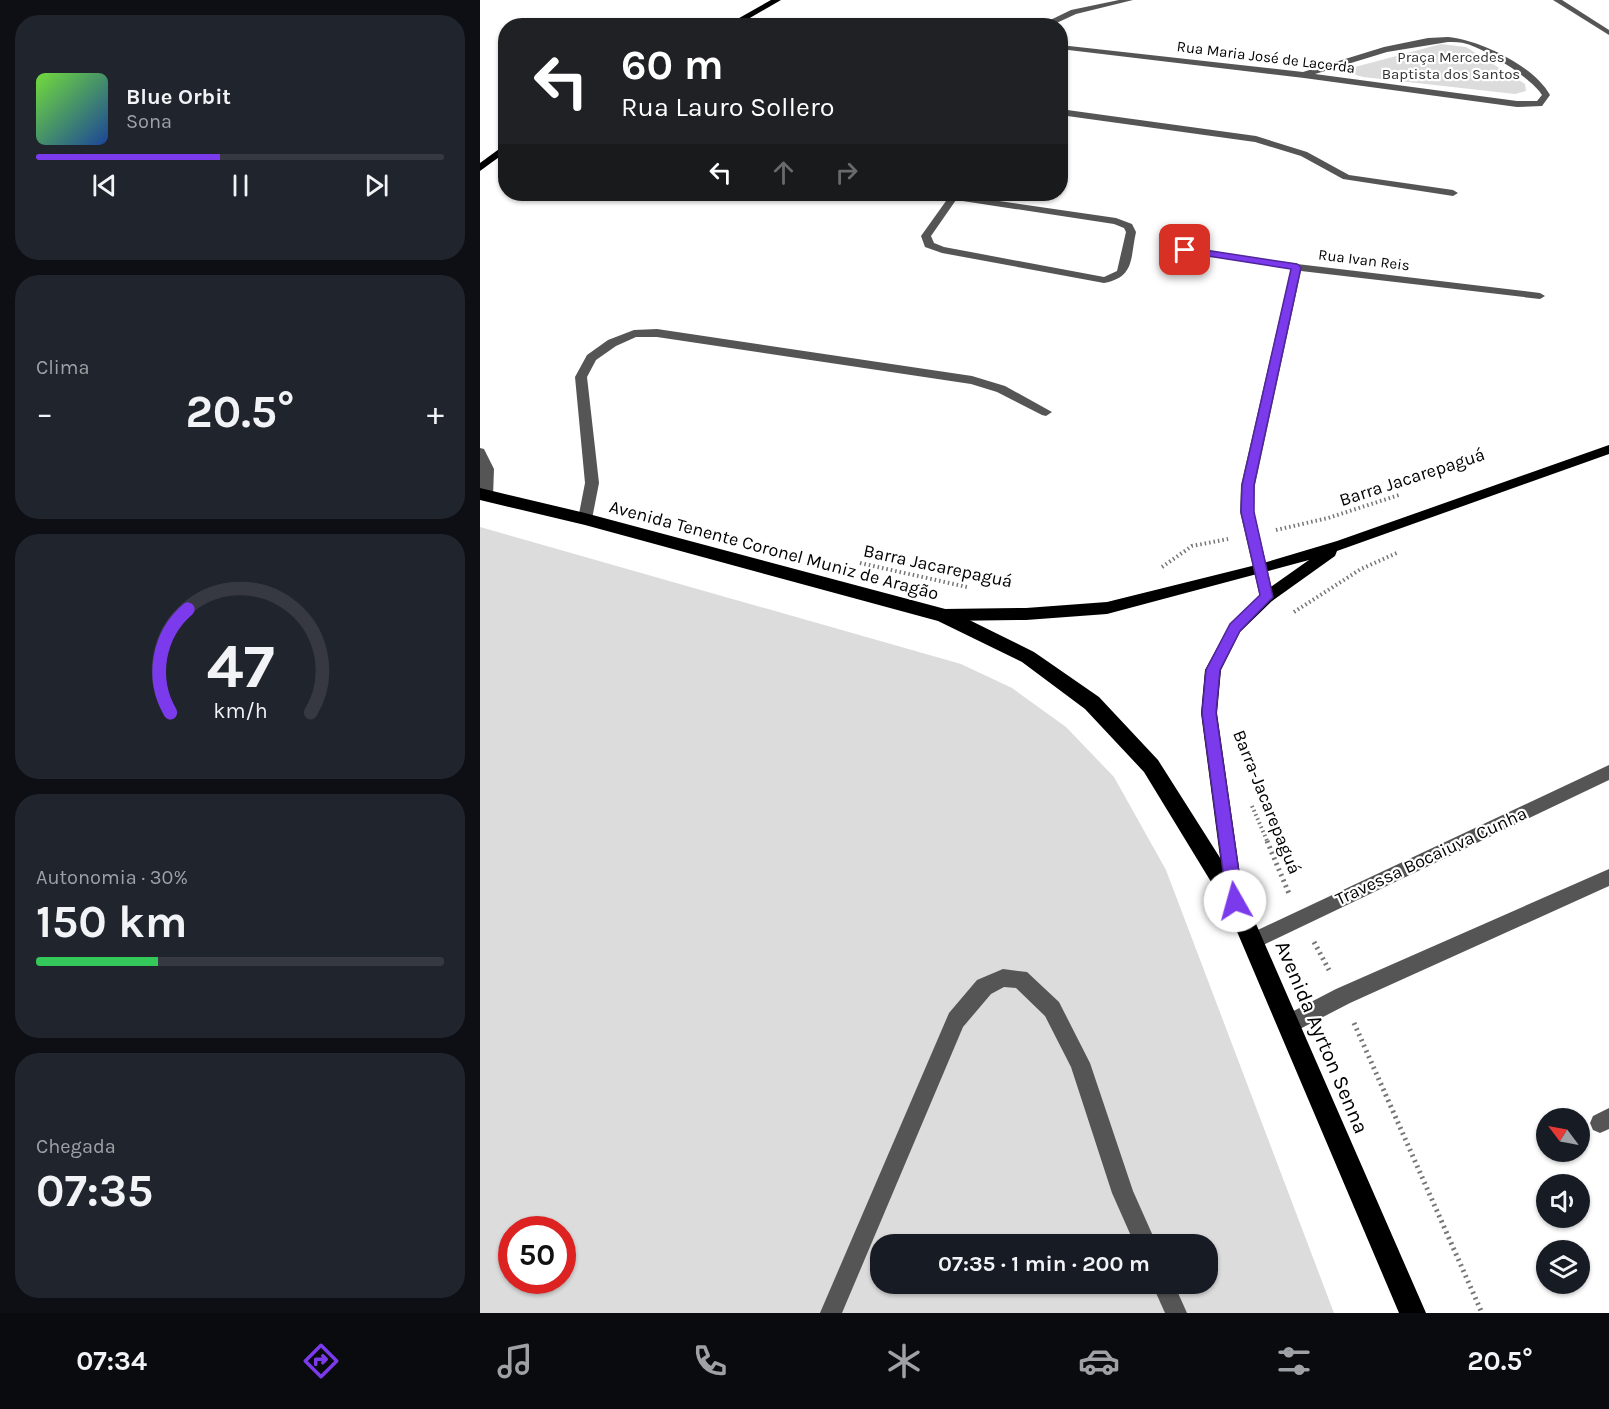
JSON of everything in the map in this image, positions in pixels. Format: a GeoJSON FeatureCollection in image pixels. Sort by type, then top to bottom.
{"type":"FeatureCollection","features":[{"type":"Feature","properties":{"kind":"highway","name":"Avenida Tenente Coronel Muniz de Aragão"},"geometry":{"type":"LineString","coordinates":[[483,495],[585,519],[943,615]]}},
{"type":"Feature","properties":{"kind":"highway","name":"Avenida Ayrton Senna"},"geometry":{"type":"LineString","coordinates":[[943,615],[1028,657],[1092,703],[1151,766],[1235,901],[1413,1313]]}},
{"type":"Feature","properties":{"kind":"main road"},"geometry":{"type":"LineString","coordinates":[[744,18],[777,0]]}},
{"type":"Feature","properties":{"kind":"main road"},"geometry":{"type":"LineString","coordinates":[[480,168],[498,153]]}},
{"type":"Feature","properties":{"kind":"main road","name":"Avenida Tenente Coronel Muniz de Aragão"},"geometry":{"type":"LineString","coordinates":[[943,615],[1026,614],[1107,609],[1341,545],[1609,449]]}},
{"type":"Feature","properties":{"kind":"main road","name":"Avenida Tenente Coronel Muniz de Aragão"},"geometry":{"type":"LineString","coordinates":[[1235,901],[1209,713],[1213,670],[1235,628],[1267,597],[1341,545]]}},
{"type":"Feature","properties":{"kind":"street"},"geometry":{"type":"LineString","coordinates":[[1060,18],[1074,12],[1129,0]]}},
{"type":"Feature","properties":{"kind":"street"},"geometry":{"type":"LineString","coordinates":[[1557,0],[1609,33]]}},
{"type":"Feature","properties":{"kind":"street","name":"Rua Maria José de Lacerda"},"geometry":{"type":"LineString","coordinates":[[1068,48],[1304,75],[1517,104],[1539,104],[1546,95],[1532,79],[1479,45],[1464,40],[1443,39],[1370,54],[1304,75]]}},
{"type":"Feature","properties":{"kind":"street"},"geometry":{"type":"LineString","coordinates":[[1068,113],[1256,139],[1304,154],[1346,177],[1453,193]]}},
{"type":"Feature","properties":{"kind":"street"},"geometry":{"type":"LineString","coordinates":[[951,201],[926,236],[929,245],[942,250],[1104,280],[1114,278],[1122,272],[1131,232],[1128,226],[991,201]]}},
{"type":"Feature","properties":{"kind":"street","name":"Rua Ivan Reis"},"geometry":{"type":"LineString","coordinates":[[1185,250],[1297,267],[1540,296]]}},
{"type":"Feature","properties":{"kind":"street"},"geometry":{"type":"LineString","coordinates":[[1267,597],[1248,512],[1248,485],[1297,267]]}},
{"type":"Feature","properties":{"kind":"street"},"geometry":{"type":"LineString","coordinates":[[585,519],[592,483],[581,377],[591,358],[612,343],[634,334],[657,333],[972,380],[1001,389],[1046,412]]}},
{"type":"Feature","properties":{"kind":"street"},"geometry":{"type":"LineString","coordinates":[[480,452],[488,469],[483,495]]}},
{"type":"Feature","properties":{"kind":"street","name":"Travessa Bocaiuva Cunha"},"geometry":{"type":"LineString","coordinates":[[1253,941],[1609,772]]}},
{"type":"Feature","properties":{"kind":"street"},"geometry":{"type":"LineString","coordinates":[[1289,1024],[1343,996],[1609,877]]}},
{"type":"Feature","properties":{"kind":"street"},"geometry":{"type":"LineString","coordinates":[[831,1313],[956,1020],[984,987],[1003,978],[1020,979],[1052,1009],[1080,1063],[1123,1193],[1141,1234]]}},
{"type":"Feature","properties":{"kind":"street"},"geometry":{"type":"LineString","coordinates":[[1167,1294],[1176,1313]]}},
{"type":"Feature","properties":{"kind":"path","name":"Barra Jacarepaguá"},"geometry":{"type":"LineString","coordinates":[[1152,573],[1192,546],[1328,518],[1407,493]]}},
{"type":"Feature","properties":{"kind":"path"},"geometry":{"type":"LineString","coordinates":[[1292,613],[1361,569],[1405,550]]}},
{"type":"Feature","properties":{"kind":"path","name":"Barra Jacarepaguá"},"geometry":{"type":"LineString","coordinates":[[852,561],[967,588]]}},
{"type":"Feature","properties":{"kind":"path","name":"Barra-Jacarepaguá"},"geometry":{"type":"LineString","coordinates":[[1248,795],[1300,917],[1343,996],[1482,1313]]}},
{"type":"Feature","properties":{"kind":"green space","name":"Praça Mercedes Baptista dos Santos"},"geometry":{"type":"Polygon","coordinates":[[[1441,44],[1466,47],[1525,84],[1526,91],[1515,94],[1363,77],[1350,73],[1355,67],[1441,44]]]}},
{"type":"Feature","properties":{"kind":"green space"},"geometry":{"type":"Polygon","coordinates":[[[480,527],[961,664],[1012,688],[1066,727],[1114,777],[1166,870],[1334,1313],[480,1313],[480,527]]]}},
{"type":"Feature","properties":{"kind":"route"},"geometry":{"type":"LineString","coordinates":[[1185,250],[1297,267],[1248,485],[1248,512],[1267,597],[1235,628],[1213,670],[1209,713],[1235,901]]}}]}
